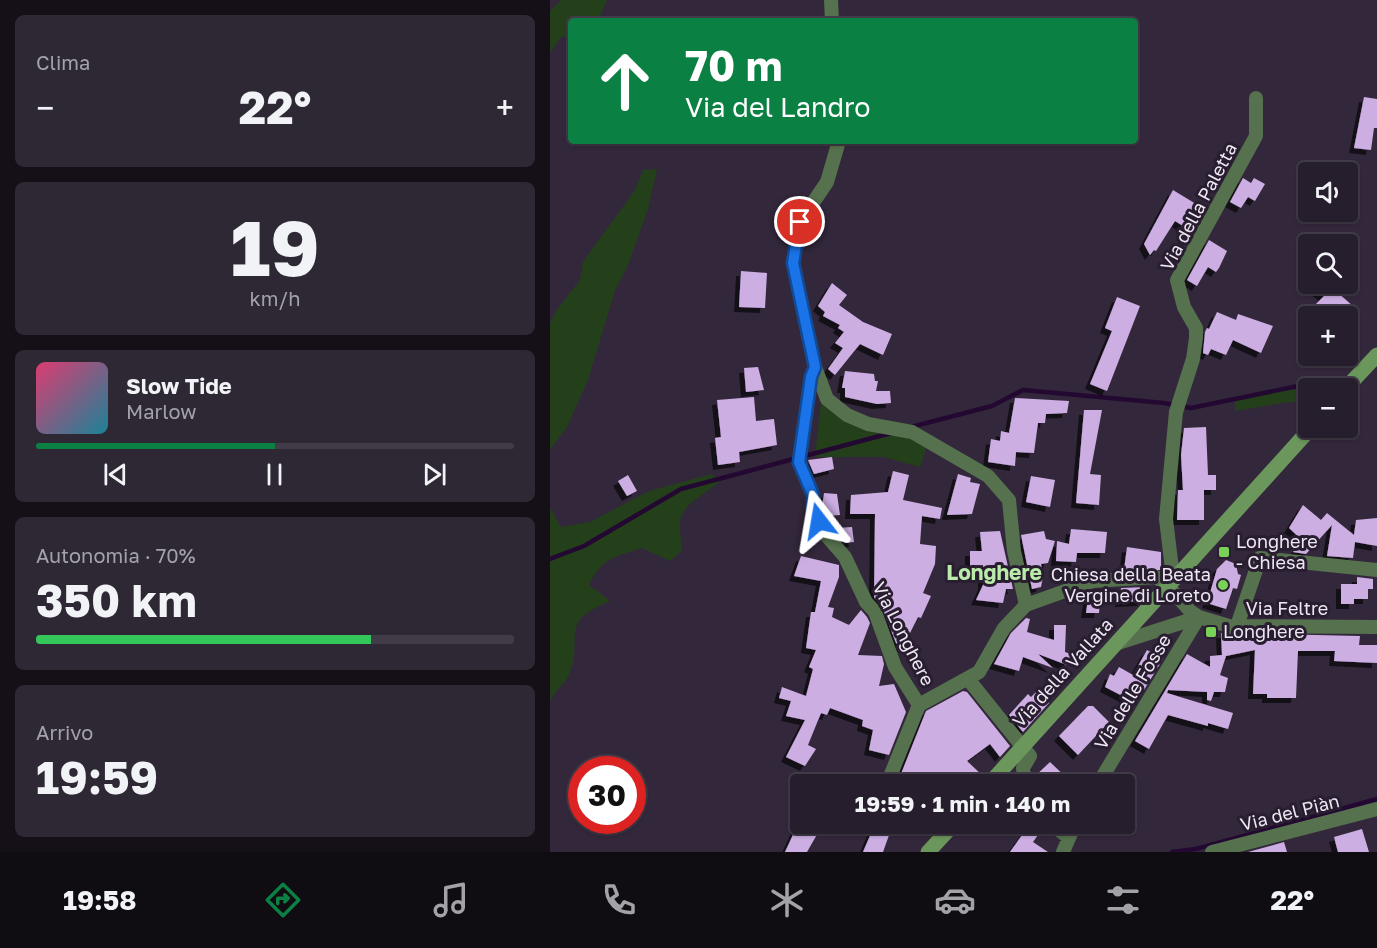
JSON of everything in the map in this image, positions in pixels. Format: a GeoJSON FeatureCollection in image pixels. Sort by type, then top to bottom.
{"type":"FeatureCollection","features":[{"type":"Feature","properties":{"kind":"main road"},"geometry":{"type":"LineString","coordinates":[[1355,378],[1376,355]]}},
{"type":"Feature","properties":{"kind":"main road","name":"Via della Vallata"},"geometry":{"type":"LineString","coordinates":[[998,774],[1302,438]]}},
{"type":"Feature","properties":{"kind":"main road"},"geometry":{"type":"LineString","coordinates":[[928,852],[945,834]]}},
{"type":"Feature","properties":{"kind":"street"},"geometry":{"type":"LineString","coordinates":[[831,0],[832,18]]}},
{"type":"Feature","properties":{"kind":"street","name":"Via della Paletta"},"geometry":{"type":"LineString","coordinates":[[1173,580],[1166,519],[1176,412],[1193,359],[1196,338],[1196,328],[1184,307],[1177,280],[1256,136],[1256,98]]}},
{"type":"Feature","properties":{"kind":"street"},"geometry":{"type":"LineString","coordinates":[[838,144],[827,182],[800,222],[793,263],[815,367],[827,399],[847,415],[868,424],[912,432],[988,476],[1009,500],[1014,551],[1026,605]]}},
{"type":"Feature","properties":{"kind":"street","name":"Via Longhere"},"geometry":{"type":"LineString","coordinates":[[815,367],[811,377],[799,462],[813,495],[813,509],[825,534],[845,557],[866,602],[875,612],[895,667],[919,705],[979,672],[1004,628],[1026,605],[1093,581],[1156,577],[1173,580]]}},
{"type":"Feature","properties":{"kind":"street"},"geometry":{"type":"LineString","coordinates":[[1237,626],[1260,558],[1376,570]]}},
{"type":"Feature","properties":{"kind":"street","name":"Via Feltre"},"geometry":{"type":"LineString","coordinates":[[1173,580],[1179,601],[1199,617],[1237,626],[1376,627]]}},
{"type":"Feature","properties":{"kind":"street"},"geometry":{"type":"LineString","coordinates":[[1118,643],[1199,617]]}},
{"type":"Feature","properties":{"kind":"street","name":"Via delle Fosse"},"geometry":{"type":"LineString","coordinates":[[1104,774],[1199,617]]}},
{"type":"Feature","properties":{"kind":"street"},"geometry":{"type":"LineString","coordinates":[[968,679],[1030,756],[1023,768],[1024,774]]}},
{"type":"Feature","properties":{"kind":"street"},"geometry":{"type":"LineString","coordinates":[[891,774],[919,705]]}},
{"type":"Feature","properties":{"kind":"street","name":"Via del Piàn"},"geometry":{"type":"LineString","coordinates":[[1212,852],[1376,809]]}},
{"type":"Feature","properties":{"kind":"street"},"geometry":{"type":"LineString","coordinates":[[1064,834],[1068,837]]}},
{"type":"Feature","properties":{"kind":"street"},"geometry":{"type":"LineString","coordinates":[[1063,852],[1070,834]]}},
{"type":"Feature","properties":{"kind":"green space"},"geometry":{"type":"Polygon","coordinates":[[[561,0],[607,0],[599,18],[568,18],[568,36],[561,37],[550,53],[550,11],[561,0]]]}},
{"type":"Feature","properties":{"kind":"green space"},"geometry":{"type":"Polygon","coordinates":[[[657,169],[648,209],[628,265],[615,290],[588,380],[567,427],[550,450],[550,323],[556,311],[580,280],[583,262],[635,190],[643,170],[657,169]]]}},
{"type":"Feature","properties":{"kind":"green space"},"geometry":{"type":"Polygon","coordinates":[[[1292,389],[1298,390],[1298,402],[1235,411],[1235,396],[1292,389]]]}},
{"type":"Feature","properties":{"kind":"green space"},"geometry":{"type":"Polygon","coordinates":[[[821,402],[865,429],[888,437],[899,434],[927,446],[920,467],[884,457],[815,457],[821,402]]]}},
{"type":"Feature","properties":{"kind":"green space"},"geometry":{"type":"Polygon","coordinates":[[[712,474],[719,482],[692,502],[681,517],[682,551],[670,561],[642,548],[610,559],[594,576],[589,585],[610,601],[583,616],[578,624],[569,675],[550,702],[550,508],[561,527],[590,522],[649,491],[712,474]]]}},
{"type":"Feature","properties":{"kind":"building"},"geometry":{"type":"Polygon","coordinates":[[[1364,97],[1377,99],[1377,128],[1374,128],[1371,150],[1354,148],[1364,97]]]}},
{"type":"Feature","properties":{"kind":"building"},"geometry":{"type":"Polygon","coordinates":[[[1243,178],[1251,183],[1254,178],[1265,184],[1255,201],[1248,197],[1241,208],[1230,202],[1243,178]]]}},
{"type":"Feature","properties":{"kind":"building"},"geometry":{"type":"Polygon","coordinates":[[[1173,190],[1196,204],[1183,226],[1175,221],[1156,251],[1154,250],[1150,255],[1144,244],[1173,190]]]}},
{"type":"Feature","properties":{"kind":"building"},"geometry":{"type":"Polygon","coordinates":[[[1209,240],[1227,251],[1216,272],[1208,267],[1197,286],[1187,280],[1209,240]]]}},
{"type":"Feature","properties":{"kind":"building"},"geometry":{"type":"Polygon","coordinates":[[[741,271],[767,273],[765,308],[739,307],[741,271]]]}},
{"type":"Feature","properties":{"kind":"building"},"geometry":{"type":"Polygon","coordinates":[[[832,283],[847,295],[839,305],[863,322],[892,334],[883,355],[860,344],[835,375],[828,369],[843,348],[835,343],[844,332],[838,328],[840,325],[823,316],[825,312],[818,306],[832,283]]]}},
{"type":"Feature","properties":{"kind":"building"},"geometry":{"type":"Polygon","coordinates":[[[1321,294],[1339,294],[1353,306],[1314,306],[1324,296],[1321,294]]]}},
{"type":"Feature","properties":{"kind":"building"},"geometry":{"type":"Polygon","coordinates":[[[1117,297],[1140,306],[1107,391],[1090,384],[1112,331],[1105,328],[1117,297]]]}},
{"type":"Feature","properties":{"kind":"building"},"geometry":{"type":"Polygon","coordinates":[[[1217,312],[1236,320],[1238,314],[1273,326],[1261,353],[1233,340],[1226,355],[1211,349],[1208,355],[1203,353],[1205,332],[1207,328],[1209,329],[1217,312]]]}},
{"type":"Feature","properties":{"kind":"building"},"geometry":{"type":"Polygon","coordinates":[[[758,367],[764,390],[746,392],[744,368],[758,367]]]}},
{"type":"Feature","properties":{"kind":"building"},"geometry":{"type":"Polygon","coordinates":[[[845,371],[874,374],[875,381],[878,381],[876,391],[890,391],[891,403],[877,404],[845,397],[845,388],[842,388],[845,371]]]}},
{"type":"Feature","properties":{"kind":"building"},"geometry":{"type":"Polygon","coordinates":[[[754,397],[756,421],[774,419],[777,445],[739,452],[740,462],[718,465],[715,438],[721,437],[717,400],[754,397]]]}},
{"type":"Feature","properties":{"kind":"building"},"geometry":{"type":"Polygon","coordinates":[[[1015,398],[1069,401],[1067,413],[1046,414],[1045,423],[1038,423],[1034,453],[1016,452],[1015,466],[988,462],[991,439],[1000,441],[1001,431],[1009,433],[1015,398]]]}},
{"type":"Feature","properties":{"kind":"building"},"geometry":{"type":"Polygon","coordinates":[[[1084,410],[1102,410],[1090,474],[1101,475],[1099,505],[1076,503],[1084,410]]]}},
{"type":"Feature","properties":{"kind":"building"},"geometry":{"type":"Polygon","coordinates":[[[1206,427],[1208,475],[1216,475],[1216,490],[1204,490],[1204,520],[1177,520],[1178,490],[1183,490],[1181,455],[1184,428],[1206,427]]]}},
{"type":"Feature","properties":{"kind":"building"},"geometry":{"type":"Polygon","coordinates":[[[832,457],[834,469],[814,474],[808,460],[832,457]]]}},
{"type":"Feature","properties":{"kind":"building"},"geometry":{"type":"Polygon","coordinates":[[[893,471],[909,475],[903,500],[942,508],[940,519],[922,516],[920,544],[936,546],[935,564],[923,593],[931,596],[921,618],[918,617],[903,647],[896,643],[883,609],[874,597],[875,514],[850,514],[851,495],[888,492],[893,471]]]}},
{"type":"Feature","properties":{"kind":"building"},"geometry":{"type":"Polygon","coordinates":[[[958,474],[971,478],[970,482],[980,484],[972,514],[947,515],[958,474]]]}},
{"type":"Feature","properties":{"kind":"building"},"geometry":{"type":"Polygon","coordinates":[[[628,475],[637,491],[627,496],[618,481],[628,475]]]}},
{"type":"Feature","properties":{"kind":"building"},"geometry":{"type":"Polygon","coordinates":[[[1031,476],[1055,480],[1050,507],[1026,502],[1031,476]]]}},
{"type":"Feature","properties":{"kind":"building"},"geometry":{"type":"Polygon","coordinates":[[[824,493],[837,494],[840,515],[826,516],[822,507],[824,493]]]}},
{"type":"Feature","properties":{"kind":"building"},"geometry":{"type":"Polygon","coordinates":[[[1303,505],[1321,520],[1327,513],[1354,535],[1356,520],[1377,518],[1377,546],[1355,542],[1353,558],[1327,556],[1332,525],[1306,554],[1293,552],[1303,541],[1289,528],[1303,505]]]}},
{"type":"Feature","properties":{"kind":"building"},"geometry":{"type":"Polygon","coordinates":[[[852,527],[854,542],[845,543],[838,535],[837,528],[852,527]]]}},
{"type":"Feature","properties":{"kind":"building"},"geometry":{"type":"Polygon","coordinates":[[[1071,529],[1107,532],[1105,553],[1077,553],[1076,562],[1056,561],[1057,541],[1069,544],[1071,529]]]}},
{"type":"Feature","properties":{"kind":"building"},"geometry":{"type":"Polygon","coordinates":[[[1000,531],[1013,589],[1006,589],[1003,603],[976,600],[983,585],[983,565],[970,566],[970,551],[982,551],[980,532],[1000,531]]]}},
{"type":"Feature","properties":{"kind":"building"},"geometry":{"type":"Polygon","coordinates":[[[1044,531],[1046,539],[1055,541],[1048,563],[1041,564],[1043,577],[1041,587],[1032,589],[1021,535],[1044,531]]]}},
{"type":"Feature","properties":{"kind":"building"},"geometry":{"type":"Polygon","coordinates":[[[1127,547],[1161,552],[1161,570],[1124,570],[1127,547]]]}},
{"type":"Feature","properties":{"kind":"building"},"geometry":{"type":"Polygon","coordinates":[[[801,556],[839,565],[839,577],[828,607],[834,608],[832,617],[849,625],[861,610],[870,623],[858,655],[882,656],[884,664],[879,686],[894,684],[906,712],[889,755],[869,750],[873,730],[862,726],[863,720],[830,708],[827,715],[821,713],[808,745],[816,749],[805,766],[786,757],[805,720],[786,716],[791,701],[779,698],[782,687],[806,696],[813,669],[809,667],[816,650],[806,648],[811,612],[815,612],[821,581],[794,576],[801,556]]]}},
{"type":"Feature","properties":{"kind":"building","name":"Chiesa della Beata Vergine di Loreto"},"geometry":{"type":"Polygon","coordinates":[[[1226,560],[1236,564],[1238,574],[1241,575],[1237,589],[1233,588],[1226,609],[1207,603],[1217,569],[1226,560]]]}},
{"type":"Feature","properties":{"kind":"building"},"geometry":{"type":"Polygon","coordinates":[[[1357,577],[1373,579],[1373,589],[1368,589],[1368,599],[1354,599],[1354,604],[1341,604],[1341,584],[1357,584],[1357,577]]]}},
{"type":"Feature","properties":{"kind":"building"},"geometry":{"type":"Polygon","coordinates":[[[1146,587],[1146,596],[1142,601],[1120,602],[1121,588],[1146,587]]]}},
{"type":"Feature","properties":{"kind":"building"},"geometry":{"type":"Polygon","coordinates":[[[1101,590],[1099,613],[1086,613],[1089,592],[1101,590]]]}},
{"type":"Feature","properties":{"kind":"building"},"geometry":{"type":"Polygon","coordinates":[[[1026,618],[1030,619],[1027,632],[1054,640],[1054,625],[1066,625],[1065,652],[1071,654],[1067,665],[1038,654],[1053,668],[1023,657],[1019,671],[994,664],[1011,633],[1026,618]]]}},
{"type":"Feature","properties":{"kind":"building"},"geometry":{"type":"Polygon","coordinates":[[[1221,633],[1360,636],[1359,645],[1377,645],[1377,663],[1334,661],[1335,651],[1298,651],[1296,698],[1267,698],[1267,694],[1253,694],[1255,650],[1226,656],[1220,675],[1228,678],[1225,692],[1214,692],[1211,701],[1207,700],[1207,692],[1168,690],[1167,693],[1233,713],[1228,729],[1168,715],[1149,749],[1135,741],[1187,654],[1210,667],[1210,656],[1222,655],[1221,633]]]}},
{"type":"Feature","properties":{"kind":"building"},"geometry":{"type":"Polygon","coordinates":[[[1147,650],[1163,659],[1136,703],[1105,687],[1110,674],[1114,676],[1119,667],[1133,675],[1147,650]]]}},
{"type":"Feature","properties":{"kind":"building"},"geometry":{"type":"Polygon","coordinates":[[[963,691],[967,692],[1010,746],[1000,757],[990,744],[967,761],[981,774],[901,774],[926,711],[963,691]]]}},
{"type":"Feature","properties":{"kind":"building"},"geometry":{"type":"Polygon","coordinates":[[[1036,692],[1049,703],[1023,732],[1009,715],[1028,694],[1031,697],[1036,692]]]}},
{"type":"Feature","properties":{"kind":"building"},"geometry":{"type":"Polygon","coordinates":[[[1088,706],[1093,706],[1109,722],[1078,755],[1059,736],[1088,706]]]}},
{"type":"Feature","properties":{"kind":"building"},"geometry":{"type":"Polygon","coordinates":[[[1050,762],[1063,774],[1037,774],[1050,762]]]}},
{"type":"Feature","properties":{"kind":"building"},"geometry":{"type":"Polygon","coordinates":[[[1362,829],[1369,852],[1338,852],[1334,837],[1362,829]]]}},
{"type":"Feature","properties":{"kind":"building"},"geometry":{"type":"Polygon","coordinates":[[[793,834],[817,834],[807,852],[785,852],[793,834]]]}},
{"type":"Feature","properties":{"kind":"building"},"geometry":{"type":"Polygon","coordinates":[[[871,834],[889,834],[883,852],[863,852],[871,834]]]}},
{"type":"Feature","properties":{"kind":"building"},"geometry":{"type":"Polygon","coordinates":[[[1023,834],[1039,834],[1033,842],[1048,852],[1010,852],[1023,834]]]}},
{"type":"Feature","properties":{"kind":"building"},"geometry":{"type":"Polygon","coordinates":[[[1284,842],[1287,852],[1248,852],[1284,842]]]}},
{"type":"Feature","properties":{"kind":"waterway"},"geometry":{"type":"LineString","coordinates":[[911,427],[992,406],[1023,390],[1164,403],[1191,408],[1298,386]]}},
{"type":"Feature","properties":{"kind":"waterway"},"geometry":{"type":"LineString","coordinates":[[550,559],[584,546],[681,489],[891,433]]}},
{"type":"Feature","properties":{"kind":"waterway"},"geometry":{"type":"LineString","coordinates":[[1172,852],[1196,849],[1377,799]]}},
{"type":"Feature","properties":{"kind":"place","name":"Longhere - Chiesa"},"geometry":{"type":"Point","coordinates":[1224,552]}},
{"type":"Feature","properties":{"kind":"place","name":"Chiesa della Beata Vergine di Loreto"},"geometry":{"type":"Point","coordinates":[1223,585]}},
{"type":"Feature","properties":{"kind":"place","name":"Longhere"},"geometry":{"type":"Point","coordinates":[1211,632]}},
{"type":"Feature","properties":{"kind":"district","name":"Longhere"},"geometry":{"type":"Point","coordinates":[994,573]}},
{"type":"Feature","properties":{"kind":"route"},"geometry":{"type":"LineString","coordinates":[[800,222],[793,263],[815,367],[811,377],[799,462],[813,495],[813,509],[819,521]]}}]}
